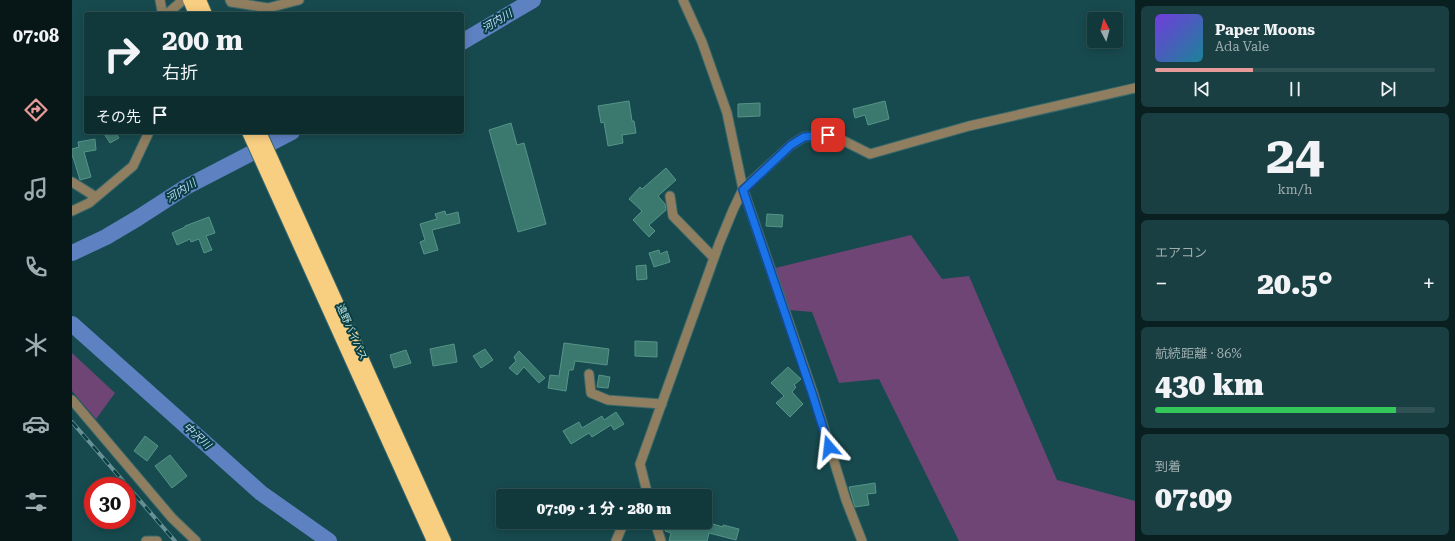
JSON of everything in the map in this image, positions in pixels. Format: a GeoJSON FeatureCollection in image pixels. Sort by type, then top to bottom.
{"type":"FeatureCollection","features":[{"type":"Feature","properties":{"kind":"highway"},"geometry":{"type":"LineString","coordinates":[[189,0],[194,12]]}},
{"type":"Feature","properties":{"kind":"highway"},"geometry":{"type":"LineString","coordinates":[[200,0],[205,12]]}},
{"type":"Feature","properties":{"kind":"highway","name":"遠野バイパス"},"geometry":{"type":"LineString","coordinates":[[249,134],[265,156],[445,541]]}},
{"type":"Feature","properties":{"kind":"highway","name":"遠野バイパス"},"geometry":{"type":"LineString","coordinates":[[260,134],[265,156]]}},
{"type":"Feature","properties":{"kind":"highway","name":"遠野バイパス"},"geometry":{"type":"LineString","coordinates":[[306,246],[433,541]]}},
{"type":"Feature","properties":{"kind":"street"},"geometry":{"type":"LineString","coordinates":[[160,0],[163,12]]}},
{"type":"Feature","properties":{"kind":"street"},"geometry":{"type":"LineString","coordinates":[[168,12],[183,0]]}},
{"type":"Feature","properties":{"kind":"street"},"geometry":{"type":"LineString","coordinates":[[230,0],[231,2],[268,8],[299,0]]}},
{"type":"Feature","properties":{"kind":"street"},"geometry":{"type":"LineString","coordinates":[[683,0],[702,42],[727,113],[743,190],[812,393],[846,500],[862,541]]}},
{"type":"Feature","properties":{"kind":"street"},"geometry":{"type":"LineString","coordinates":[[645,489],[640,464],[714,258],[733,210],[743,190],[791,145],[804,137],[828,135],[870,154],[969,126],[1135,88]]}},
{"type":"Feature","properties":{"kind":"street"},"geometry":{"type":"LineString","coordinates":[[72,211],[89,203],[133,166],[148,134]]}},
{"type":"Feature","properties":{"kind":"street"},"geometry":{"type":"LineString","coordinates":[[72,182],[96,197]]}},
{"type":"Feature","properties":{"kind":"street"},"geometry":{"type":"LineString","coordinates":[[670,196],[673,216],[714,258]]}},
{"type":"Feature","properties":{"kind":"street"},"geometry":{"type":"LineString","coordinates":[[589,374],[591,393],[608,400],[662,404]]}},
{"type":"Feature","properties":{"kind":"street"},"geometry":{"type":"LineString","coordinates":[[72,400],[172,518],[196,541]]}},
{"type":"Feature","properties":{"kind":"street"},"geometry":{"type":"LineString","coordinates":[[616,541],[621,529]]}},
{"type":"Feature","properties":{"kind":"street"},"geometry":{"type":"LineString","coordinates":[[657,529],[661,541]]}},
{"type":"Feature","properties":{"kind":"street"},"geometry":{"type":"LineString","coordinates":[[146,541],[157,541]]}},
{"type":"Feature","properties":{"kind":"shaded area"},"geometry":{"type":"Polygon","coordinates":[[[911,235],[942,279],[969,276],[1057,480],[1135,501],[1135,541],[959,541],[879,379],[839,383],[812,312],[778,309],[767,270],[911,235]]]}},
{"type":"Feature","properties":{"kind":"shaded area"},"geometry":{"type":"Polygon","coordinates":[[[72,353],[115,393],[96,419],[72,391],[72,353]]]}},
{"type":"Feature","properties":{"kind":"building"},"geometry":{"type":"Polygon","coordinates":[[[629,101],[632,121],[634,121],[636,133],[622,135],[623,143],[608,146],[604,122],[601,123],[598,106],[629,101]]]}},
{"type":"Feature","properties":{"kind":"building"},"geometry":{"type":"Polygon","coordinates":[[[885,101],[889,119],[868,125],[865,115],[855,118],[853,109],[885,101]]]}},
{"type":"Feature","properties":{"kind":"building"},"geometry":{"type":"Polygon","coordinates":[[[760,103],[760,116],[738,117],[738,104],[760,103]]]}},
{"type":"Feature","properties":{"kind":"building"},"geometry":{"type":"Polygon","coordinates":[[[511,123],[517,145],[524,143],[546,224],[518,232],[489,130],[511,123]]]}},
{"type":"Feature","properties":{"kind":"building"},"geometry":{"type":"Polygon","coordinates":[[[104,134],[116,134],[119,138],[110,143],[104,134]]]}},
{"type":"Feature","properties":{"kind":"building"},"geometry":{"type":"Polygon","coordinates":[[[95,139],[96,150],[84,152],[91,177],[80,180],[72,157],[72,149],[79,147],[78,142],[95,139]]]}},
{"type":"Feature","properties":{"kind":"building"},"geometry":{"type":"Polygon","coordinates":[[[666,168],[676,180],[658,196],[665,204],[666,210],[649,225],[655,231],[649,237],[633,220],[642,211],[629,199],[640,187],[642,189],[666,168]]]}},
{"type":"Feature","properties":{"kind":"building"},"geometry":{"type":"Polygon","coordinates":[[[445,211],[446,215],[458,212],[460,223],[432,230],[438,250],[424,254],[420,242],[425,240],[420,224],[437,219],[435,214],[445,211]]]}},
{"type":"Feature","properties":{"kind":"building"},"geometry":{"type":"Polygon","coordinates":[[[767,214],[783,215],[782,227],[766,226],[767,214]]]}},
{"type":"Feature","properties":{"kind":"building"},"geometry":{"type":"Polygon","coordinates":[[[209,217],[215,233],[206,236],[212,250],[204,253],[199,239],[191,242],[190,239],[177,245],[172,233],[185,226],[209,217]]]}},
{"type":"Feature","properties":{"kind":"building"},"geometry":{"type":"Polygon","coordinates":[[[659,250],[660,254],[667,251],[670,262],[654,267],[649,253],[659,250]]]}},
{"type":"Feature","properties":{"kind":"building"},"geometry":{"type":"Polygon","coordinates":[[[646,265],[647,279],[637,280],[636,266],[646,265]]]}},
{"type":"Feature","properties":{"kind":"building"},"geometry":{"type":"Polygon","coordinates":[[[635,341],[657,342],[657,357],[635,356],[635,341]]]}},
{"type":"Feature","properties":{"kind":"building"},"geometry":{"type":"Polygon","coordinates":[[[564,343],[609,349],[607,365],[575,361],[573,370],[569,370],[566,391],[548,388],[550,375],[559,376],[564,343]]]}},
{"type":"Feature","properties":{"kind":"building"},"geometry":{"type":"Polygon","coordinates":[[[454,344],[457,362],[433,366],[430,349],[454,344]]]}},
{"type":"Feature","properties":{"kind":"building"},"geometry":{"type":"Polygon","coordinates":[[[485,349],[493,360],[481,368],[473,356],[485,349]]]}},
{"type":"Feature","properties":{"kind":"building"},"geometry":{"type":"Polygon","coordinates":[[[406,350],[411,363],[394,368],[390,355],[406,350]]]}},
{"type":"Feature","properties":{"kind":"building"},"geometry":{"type":"Polygon","coordinates":[[[519,351],[545,378],[539,383],[524,367],[517,375],[509,368],[516,361],[514,357],[519,351]]]}},
{"type":"Feature","properties":{"kind":"building"},"geometry":{"type":"Polygon","coordinates":[[[788,367],[801,379],[794,385],[796,387],[792,392],[803,404],[790,417],[776,403],[784,396],[771,383],[788,367]]]}},
{"type":"Feature","properties":{"kind":"building"},"geometry":{"type":"Polygon","coordinates":[[[599,375],[610,377],[608,388],[597,387],[599,375]]]}},
{"type":"Feature","properties":{"kind":"building"},"geometry":{"type":"Polygon","coordinates":[[[616,412],[624,424],[614,430],[611,425],[592,437],[589,433],[571,444],[563,431],[579,422],[582,428],[602,416],[604,420],[616,412]]]}},
{"type":"Feature","properties":{"kind":"building"},"geometry":{"type":"Polygon","coordinates":[[[145,436],[158,446],[147,461],[134,451],[145,436]]]}},
{"type":"Feature","properties":{"kind":"building"},"geometry":{"type":"Polygon","coordinates":[[[170,455],[187,476],[172,488],[155,466],[170,455]]]}},
{"type":"Feature","properties":{"kind":"building"},"geometry":{"type":"Polygon","coordinates":[[[875,483],[876,493],[867,494],[869,505],[855,507],[849,487],[875,483]]]}},
{"type":"Feature","properties":{"kind":"building"},"geometry":{"type":"Polygon","coordinates":[[[712,524],[739,529],[736,540],[709,533],[707,541],[669,541],[671,533],[665,531],[666,529],[712,529],[712,524]]]}},
{"type":"Feature","properties":{"kind":"waterway","name":"河内川"},"geometry":{"type":"LineString","coordinates":[[464,41],[533,0]]}},
{"type":"Feature","properties":{"kind":"waterway","name":"河内川"},"geometry":{"type":"LineString","coordinates":[[72,253],[106,237],[186,187],[288,134]]}},
{"type":"Feature","properties":{"kind":"waterway","name":"中沢川"},"geometry":{"type":"LineString","coordinates":[[72,324],[261,493],[329,541]]}},
{"type":"Feature","properties":{"kind":"railway"},"geometry":{"type":"LineString","coordinates":[[72,422],[175,541]]}},
{"type":"Feature","properties":{"kind":"route"},"geometry":{"type":"LineString","coordinates":[[828,135],[804,137],[791,145],[743,190],[829,447]]}}]}
